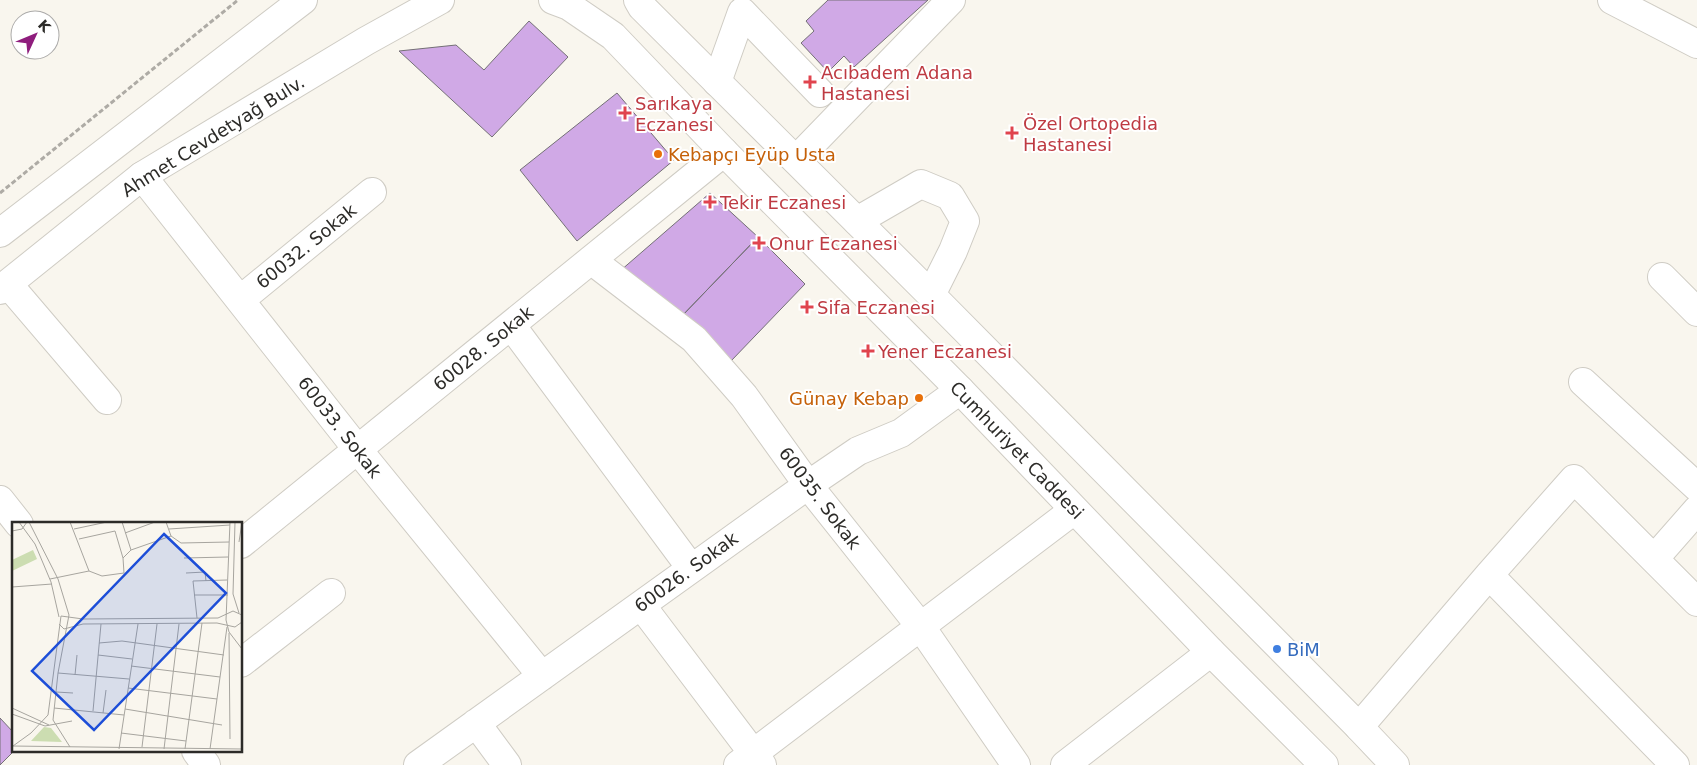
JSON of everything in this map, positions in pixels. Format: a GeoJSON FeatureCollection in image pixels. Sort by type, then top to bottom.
{"type":"FeatureCollection","features":[{"type":"Feature","properties":{"kind":"street"},"geometry":{"type":"LineString","coordinates":[[0,233],[303,0]]}},
{"type":"Feature","properties":{"kind":"street","name":"Ahmet Cevdetyağ Bulv."},"geometry":{"type":"LineString","coordinates":[[4,287],[142,176],[366,40],[440,0]]}},
{"type":"Feature","properties":{"kind":"street","name":"Cumhuriyet Caddesi"},"geometry":{"type":"LineString","coordinates":[[553,0],[569,6],[613,36],[724,152],[960,390],[1211,652],[1324,765]]}},
{"type":"Feature","properties":{"kind":"street"},"geometry":{"type":"LineString","coordinates":[[638,0],[642,7],[931,295],[1395,765]]}},
{"type":"Feature","properties":{"kind":"street"},"geometry":{"type":"LineString","coordinates":[[796,160],[951,0]]}},
{"type":"Feature","properties":{"kind":"street"},"geometry":{"type":"LineString","coordinates":[[1612,0],[1697,44]]}},
{"type":"Feature","properties":{"kind":"street"},"geometry":{"type":"LineString","coordinates":[[717,82],[737,6]]}},
{"type":"Feature","properties":{"kind":"street"},"geometry":{"type":"LineString","coordinates":[[737,6],[820,93]]}},
{"type":"Feature","properties":{"kind":"street","name":"60028. Sokak"},"geometry":{"type":"LineString","coordinates":[[242,543],[724,152]]}},
{"type":"Feature","properties":{"kind":"street","name":"60033. Sokak"},"geometry":{"type":"LineString","coordinates":[[142,176],[358,450],[542,676]]}},
{"type":"Feature","properties":{"kind":"street"},"geometry":{"type":"LineString","coordinates":[[857,221],[921,184],[950,196],[965,221],[953,251],[931,295]]}},
{"type":"Feature","properties":{"kind":"street","name":"60032. Sokak"},"geometry":{"type":"LineString","coordinates":[[240,300],[372,192]]}},
{"type":"Feature","properties":{"kind":"street","name":"60035. Sokak"},"geometry":{"type":"LineString","coordinates":[[591,260],[694,339],[744,396],[808,485],[921,626],[1016,765]]}},
{"type":"Feature","properties":{"kind":"street"},"geometry":{"type":"LineString","coordinates":[[1662,277],[1697,312]]}},
{"type":"Feature","properties":{"kind":"street"},"geometry":{"type":"LineString","coordinates":[[4,287],[107,400]]}},
{"type":"Feature","properties":{"kind":"street"},"geometry":{"type":"LineString","coordinates":[[511,325],[691,568]]}},
{"type":"Feature","properties":{"kind":"street"},"geometry":{"type":"LineString","coordinates":[[1584,382],[1697,487]]}},
{"type":"Feature","properties":{"kind":"street","name":"60026. Sokak"},"geometry":{"type":"LineString","coordinates":[[418,765],[858,450],[900,433],[960,390]]}},
{"type":"Feature","properties":{"kind":"street"},"geometry":{"type":"LineString","coordinates":[[1359,727],[1574,479],[1697,602]]}},
{"type":"Feature","properties":{"kind":"street"},"geometry":{"type":"LineString","coordinates":[[0,500],[17,522]]}},
{"type":"Feature","properties":{"kind":"street"},"geometry":{"type":"LineString","coordinates":[[641,605],[751,761],[921,626],[1074,510]]}},
{"type":"Feature","properties":{"kind":"street"},"geometry":{"type":"LineString","coordinates":[[1654,559],[1697,510]]}},
{"type":"Feature","properties":{"kind":"street"},"geometry":{"type":"LineString","coordinates":[[1489,575],[1675,765]]}},
{"type":"Feature","properties":{"kind":"street"},"geometry":{"type":"LineString","coordinates":[[242,662],[330,593]]}},
{"type":"Feature","properties":{"kind":"street"},"geometry":{"type":"LineString","coordinates":[[1064,765],[1211,652]]}},
{"type":"Feature","properties":{"kind":"street"},"geometry":{"type":"LineString","coordinates":[[476,723],[507,765]]}},
{"type":"Feature","properties":{"kind":"street"},"geometry":{"type":"LineString","coordinates":[[197,752],[206,765]]}},
{"type":"Feature","properties":{"kind":"path"},"geometry":{"type":"LineString","coordinates":[[0,193],[238,0]]}},
{"type":"Feature","properties":{"kind":"building"},"geometry":{"type":"Polygon","coordinates":[[[828,0],[928,0],[854,67],[844,56],[828,72],[801,43],[814,31],[806,21],[828,0]]]}},
{"type":"Feature","properties":{"kind":"building"},"geometry":{"type":"Polygon","coordinates":[[[529,21],[568,57],[492,137],[399,51],[456,45],[484,70],[529,21]]]}},
{"type":"Feature","properties":{"kind":"building"},"geometry":{"type":"Polygon","coordinates":[[[617,93],[674,160],[577,241],[520,170],[617,93]]]}},
{"type":"Feature","properties":{"kind":"building"},"geometry":{"type":"Polygon","coordinates":[[[710,193],[758,237],[681,317],[620,271],[710,193]]]}},
{"type":"Feature","properties":{"kind":"building"},"geometry":{"type":"Polygon","coordinates":[[[758,237],[805,284],[731,361],[681,317],[758,237]]]}},
{"type":"Feature","properties":{"kind":"building"},"geometry":{"type":"Polygon","coordinates":[[[0,718],[12,731],[13,752],[0,765],[0,718]]]}},
{"type":"Feature","properties":{"kind":"place","name":"Acıbadem Adana Hastanesi"},"geometry":{"type":"Point","coordinates":[810,82]}},
{"type":"Feature","properties":{"kind":"place","name":"Sarıkaya Eczanesi"},"geometry":{"type":"Point","coordinates":[625,113]}},
{"type":"Feature","properties":{"kind":"place","name":"Özel Ortopedia Hastanesi"},"geometry":{"type":"Point","coordinates":[1012,133]}},
{"type":"Feature","properties":{"kind":"place","name":"Kebapçı Eyüp Usta"},"geometry":{"type":"Point","coordinates":[658,154]}},
{"type":"Feature","properties":{"kind":"place","name":"Tekir Eczanesi"},"geometry":{"type":"Point","coordinates":[710,202]}},
{"type":"Feature","properties":{"kind":"place","name":"Onur Eczanesi"},"geometry":{"type":"Point","coordinates":[759,243]}},
{"type":"Feature","properties":{"kind":"place","name":"Sifa Eczanesi"},"geometry":{"type":"Point","coordinates":[807,307]}},
{"type":"Feature","properties":{"kind":"place","name":"Yener Eczanesi"},"geometry":{"type":"Point","coordinates":[868,351]}},
{"type":"Feature","properties":{"kind":"place","name":"Günay Kebap"},"geometry":{"type":"Point","coordinates":[919,398]}},
{"type":"Feature","properties":{"kind":"place","name":"BiM"},"geometry":{"type":"Point","coordinates":[1277,649]}}]}
